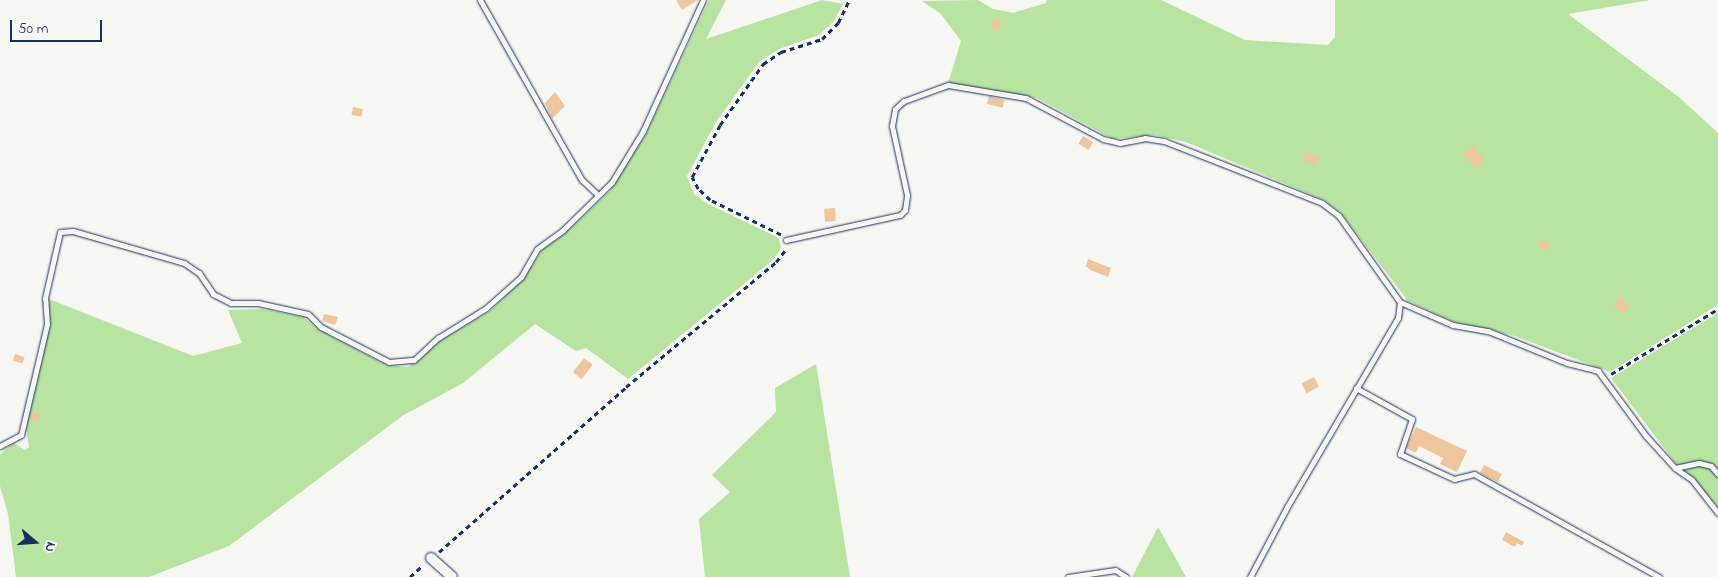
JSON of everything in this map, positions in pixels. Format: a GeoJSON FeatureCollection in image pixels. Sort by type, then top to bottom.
{"type":"FeatureCollection","features":[{"type":"Feature","properties":{"kind":"street"},"geometry":{"type":"LineString","coordinates":[[431,558],[452,577]]}},
{"type":"Feature","properties":{"kind":"lane"},"geometry":{"type":"LineString","coordinates":[[480,0],[582,180],[598,194]]}},
{"type":"Feature","properties":{"kind":"lane"},"geometry":{"type":"LineString","coordinates":[[0,446],[21,434],[47,324],[45,298],[60,232],[73,231],[184,263],[199,272],[213,294],[231,303],[258,303],[308,314],[321,327],[398,364],[414,360],[438,338],[486,308],[521,277],[537,249],[563,230],[612,182],[643,131],[703,0]]}},
{"type":"Feature","properties":{"kind":"lane"},"geometry":{"type":"LineString","coordinates":[[786,240],[900,215],[905,210],[907,195],[894,142],[892,117],[904,101],[948,85],[1035,100],[1112,142],[1145,138],[1164,141],[1322,204],[1339,216],[1398,293],[1400,302],[1398,318],[1356,388],[1250,577]]}},
{"type":"Feature","properties":{"kind":"lane"},"geometry":{"type":"LineString","coordinates":[[1400,302],[1453,325],[1514,339],[1605,377],[1615,396],[1675,468],[1692,480],[1718,514]]}},
{"type":"Feature","properties":{"kind":"lane"},"geometry":{"type":"LineString","coordinates":[[1356,388],[1412,419],[1400,454],[1454,479],[1474,474],[1659,577]]}},
{"type":"Feature","properties":{"kind":"lane"},"geometry":{"type":"LineString","coordinates":[[1675,468],[1699,463],[1710,466],[1718,474]]}},
{"type":"Feature","properties":{"kind":"lane"},"geometry":{"type":"LineString","coordinates":[[1068,577],[1115,570],[1126,577]]}},
{"type":"Feature","properties":{"kind":"path"},"geometry":{"type":"LineString","coordinates":[[410,577],[626,387],[785,253],[786,240],[710,200],[698,190],[692,177],[720,125],[763,64],[773,56],[830,33],[849,0]]}},
{"type":"Feature","properties":{"kind":"path"},"geometry":{"type":"LineString","coordinates":[[1605,377],[1718,309]]}},
{"type":"Feature","properties":{"kind":"green space"},"geometry":{"type":"Polygon","coordinates":[[[709,0],[726,0],[706,39],[822,0],[843,4],[834,21],[819,35],[779,49],[759,62],[716,122],[687,176],[694,194],[708,204],[779,238],[781,248],[774,259],[628,379],[586,348],[576,351],[535,324],[463,383],[402,416],[229,546],[149,577],[16,577],[8,514],[0,486],[0,454],[14,443],[25,450],[29,447],[26,429],[50,323],[49,299],[193,356],[242,343],[228,310],[262,309],[303,317],[321,331],[386,365],[408,367],[440,341],[490,311],[523,279],[547,243],[568,231],[610,191],[646,134],[709,0]]]}},
{"type":"Feature","properties":{"kind":"green space"},"geometry":{"type":"Polygon","coordinates":[[[978,0],[993,9],[1013,13],[1046,3],[1047,0],[1161,0],[1245,40],[1328,45],[1335,37],[1335,0],[1650,0],[1568,14],[1680,98],[1718,133],[1718,305],[1610,372],[1515,336],[1454,322],[1408,301],[1341,213],[1324,200],[1186,142],[1154,135],[1113,139],[1037,98],[948,83],[961,41],[941,14],[922,1],[978,0]]]}},
{"type":"Feature","properties":{"kind":"green space"},"geometry":{"type":"Polygon","coordinates":[[[1718,313],[1718,507],[1674,461],[1611,378],[1718,313]]]}},
{"type":"Feature","properties":{"kind":"green space"},"geometry":{"type":"Polygon","coordinates":[[[816,364],[850,577],[705,577],[699,519],[730,492],[712,475],[776,412],[775,388],[816,364]]]}},
{"type":"Feature","properties":{"kind":"green space"},"geometry":{"type":"Polygon","coordinates":[[[1158,527],[1186,577],[1132,577],[1158,527]]]}},
{"type":"Feature","properties":{"kind":"building"},"geometry":{"type":"Polygon","coordinates":[[[676,0],[698,0],[682,10],[676,0]]]}},
{"type":"Feature","properties":{"kind":"building"},"geometry":{"type":"Polygon","coordinates":[[[993,19],[1001,20],[1000,30],[992,29],[993,19]]]}},
{"type":"Feature","properties":{"kind":"building"},"geometry":{"type":"Polygon","coordinates":[[[555,92],[565,106],[552,119],[545,103],[555,92]]]}},
{"type":"Feature","properties":{"kind":"building"},"geometry":{"type":"Polygon","coordinates":[[[989,96],[1004,100],[1002,108],[987,104],[989,96]]]}},
{"type":"Feature","properties":{"kind":"building"},"geometry":{"type":"Polygon","coordinates":[[[353,107],[363,109],[361,117],[351,115],[353,107]]]}},
{"type":"Feature","properties":{"kind":"building"},"geometry":{"type":"Polygon","coordinates":[[[1083,136],[1093,142],[1089,150],[1078,144],[1083,136]]]}},
{"type":"Feature","properties":{"kind":"building"},"geometry":{"type":"Polygon","coordinates":[[[1473,146],[1485,160],[1475,168],[1463,155],[1473,146]]]}},
{"type":"Feature","properties":{"kind":"building"},"geometry":{"type":"Polygon","coordinates":[[[1308,151],[1319,157],[1315,166],[1303,160],[1308,151]]]}},
{"type":"Feature","properties":{"kind":"building"},"geometry":{"type":"Polygon","coordinates":[[[835,208],[836,221],[825,222],[824,209],[835,208]]]}},
{"type":"Feature","properties":{"kind":"building"},"geometry":{"type":"Polygon","coordinates":[[[1543,239],[1550,244],[1546,251],[1538,246],[1543,239]]]}},
{"type":"Feature","properties":{"kind":"building"},"geometry":{"type":"Polygon","coordinates":[[[1088,259],[1111,268],[1108,277],[1090,270],[1086,266],[1088,259]]]}},
{"type":"Feature","properties":{"kind":"building"},"geometry":{"type":"Polygon","coordinates":[[[1620,297],[1630,307],[1623,314],[1613,304],[1620,297]]]}},
{"type":"Feature","properties":{"kind":"building"},"geometry":{"type":"Polygon","coordinates":[[[324,314],[338,317],[335,325],[322,321],[324,314]]]}},
{"type":"Feature","properties":{"kind":"building"},"geometry":{"type":"Polygon","coordinates":[[[15,354],[25,357],[23,364],[13,361],[15,354]]]}},
{"type":"Feature","properties":{"kind":"building"},"geometry":{"type":"Polygon","coordinates":[[[584,358],[593,365],[582,379],[573,372],[584,358]]]}},
{"type":"Feature","properties":{"kind":"building"},"geometry":{"type":"Polygon","coordinates":[[[1314,377],[1319,387],[1307,393],[1302,383],[1314,377]]]}},
{"type":"Feature","properties":{"kind":"building"},"geometry":{"type":"Polygon","coordinates":[[[32,412],[41,414],[39,422],[30,420],[32,412]]]}},
{"type":"Feature","properties":{"kind":"building"},"geometry":{"type":"Polygon","coordinates":[[[1416,427],[1467,451],[1457,472],[1440,464],[1443,458],[1419,446],[1416,453],[1406,448],[1416,427]]]}},
{"type":"Feature","properties":{"kind":"building"},"geometry":{"type":"Polygon","coordinates":[[[1484,465],[1502,474],[1498,482],[1480,473],[1484,465]]]}},
{"type":"Feature","properties":{"kind":"building"},"geometry":{"type":"Polygon","coordinates":[[[1506,532],[1524,542],[1522,546],[1517,543],[1515,547],[1502,540],[1506,532]]]}}]}
